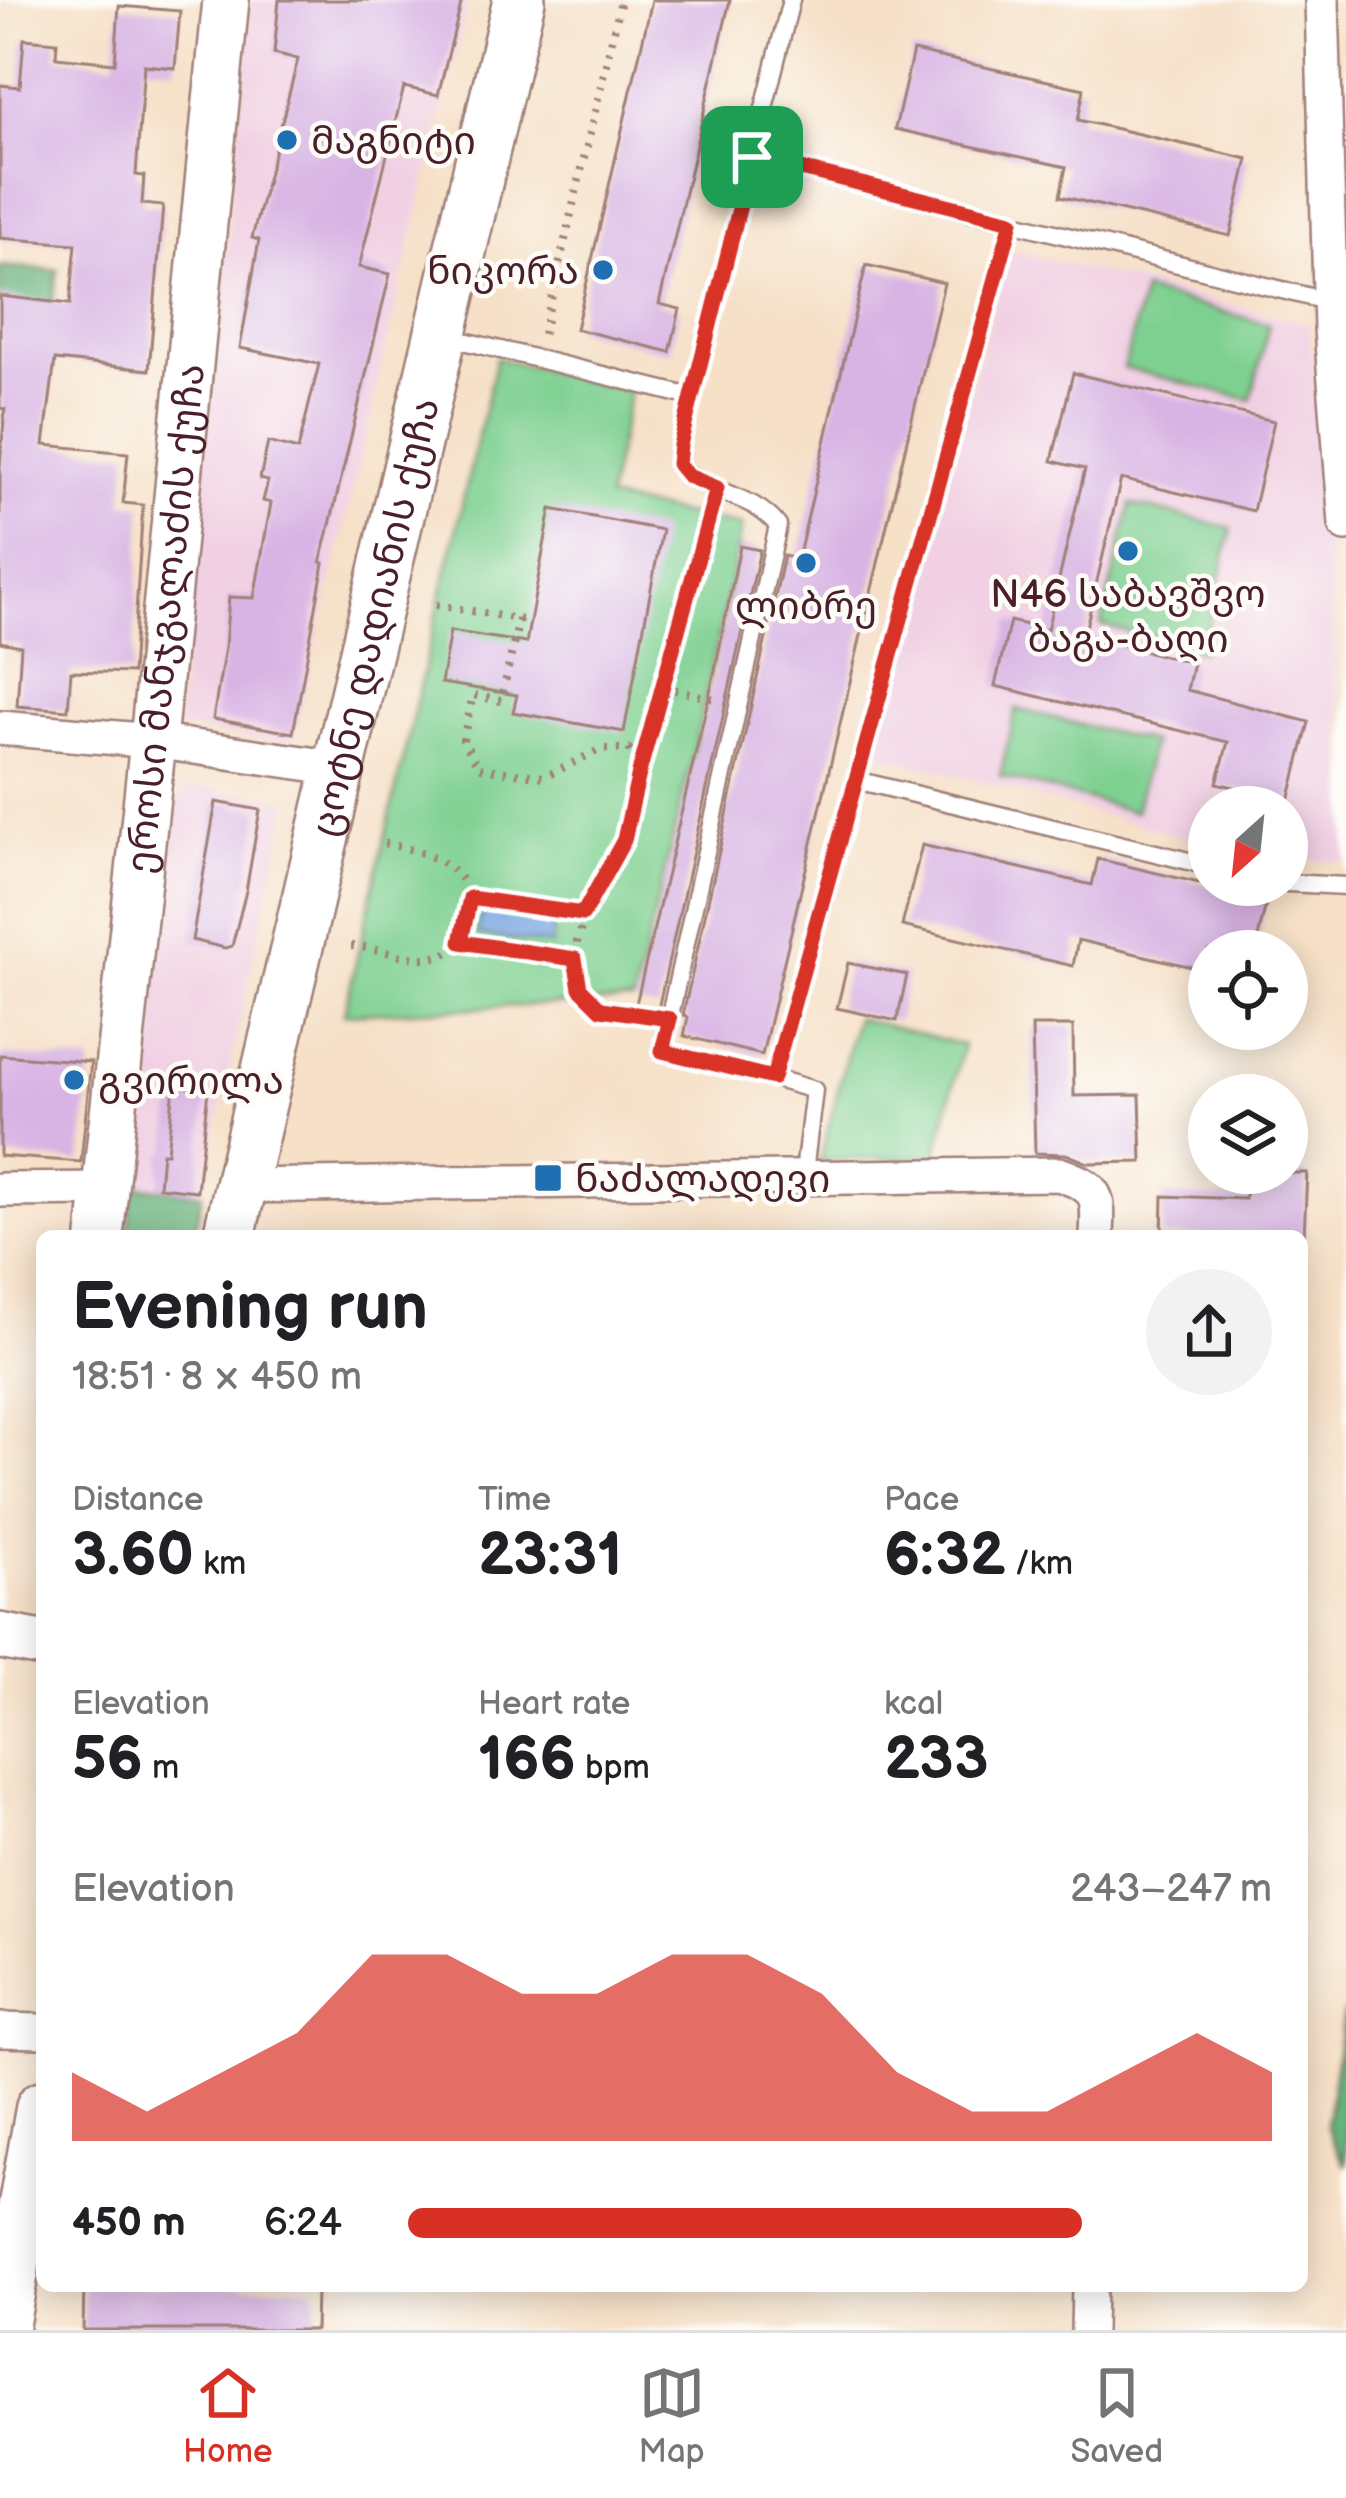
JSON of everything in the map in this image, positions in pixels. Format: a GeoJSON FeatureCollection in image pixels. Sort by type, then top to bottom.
{"type":"FeatureCollection","features":[{"type":"Feature","properties":{"kind":"main road","name":"ცოტნე დადიანის ქუჩა"},"geometry":{"type":"LineString","coordinates":[[231,1230],[519,0]]}},
{"type":"Feature","properties":{"kind":"main road"},"geometry":{"type":"LineString","coordinates":[[2,2330],[36,2141]]}},
{"type":"Feature","properties":{"kind":"street","name":"ეროსი მანჯგალაძის ქუჩა"},"geometry":{"type":"LineString","coordinates":[[101,1230],[226,0]]}},
{"type":"Feature","properties":{"kind":"street"},"geometry":{"type":"LineString","coordinates":[[1322,0],[1330,302],[1346,524]]}},
{"type":"Feature","properties":{"kind":"street"},"geometry":{"type":"LineString","coordinates":[[0,728],[154,741],[338,768]]}},
{"type":"Feature","properties":{"kind":"street"},"geometry":{"type":"LineString","coordinates":[[240,1186],[1059,1174],[1087,1184],[1098,1200],[1097,1230]]}},
{"type":"Feature","properties":{"kind":"street"},"geometry":{"type":"LineString","coordinates":[[0,1190],[104,1189]]}},
{"type":"Feature","properties":{"kind":"street"},"geometry":{"type":"LineString","coordinates":[[0,1636],[36,1643]]}},
{"type":"Feature","properties":{"kind":"street"},"geometry":{"type":"LineString","coordinates":[[0,2030],[36,2031]]}},
{"type":"Feature","properties":{"kind":"street"},"geometry":{"type":"LineString","coordinates":[[1088,2330],[1089,2292]]}},
{"type":"Feature","properties":{"kind":"lane"},"geometry":{"type":"LineString","coordinates":[[791,0],[678,464],[688,476],[765,509],[778,526],[662,1051],[814,1090],[802,1180]]}},
{"type":"Feature","properties":{"kind":"lane"},"geometry":{"type":"LineString","coordinates":[[752,157],[1330,302]]}},
{"type":"Feature","properties":{"kind":"lane"},"geometry":{"type":"LineString","coordinates":[[773,1078],[1012,221]]}},
{"type":"Feature","properties":{"kind":"lane"},"geometry":{"type":"LineString","coordinates":[[441,335],[692,397]]}},
{"type":"Feature","properties":{"kind":"lane"},"geometry":{"type":"LineString","coordinates":[[856,780],[1188,861]]}},
{"type":"Feature","properties":{"kind":"lane"},"geometry":{"type":"LineString","coordinates":[[1308,884],[1346,886]]}},
{"type":"Feature","properties":{"kind":"path"},"geometry":{"type":"LineString","coordinates":[[537,358],[621,0]]}},
{"type":"Feature","properties":{"kind":"path"},"geometry":{"type":"LineString","coordinates":[[670,1019],[601,1009],[580,988],[575,959],[583,914],[624,840],[717,488]]}},
{"type":"Feature","properties":{"kind":"path"},"geometry":{"type":"LineString","coordinates":[[436,605],[530,620]]}},
{"type":"Feature","properties":{"kind":"path"},"geometry":{"type":"LineString","coordinates":[[519,619],[501,701],[473,694],[463,740],[479,768],[544,777],[601,749],[629,749],[640,769]]}},
{"type":"Feature","properties":{"kind":"path"},"geometry":{"type":"LineString","coordinates":[[663,687],[721,700]]}},
{"type":"Feature","properties":{"kind":"path"},"geometry":{"type":"LineString","coordinates":[[351,946],[422,957],[445,954],[461,942],[470,898],[462,875],[446,862],[377,842]]}},
{"type":"Feature","properties":{"kind":"path"},"geometry":{"type":"LineString","coordinates":[[470,898],[583,914]]}},
{"type":"Feature","properties":{"kind":"path"},"geometry":{"type":"LineString","coordinates":[[461,942],[575,959]]}},
{"type":"Feature","properties":{"kind":"shaded area"},"geometry":{"type":"Polygon","coordinates":[[[252,0],[468,0],[293,743],[177,728],[252,0]]]}},
{"type":"Feature","properties":{"kind":"shaded area","name":"N46 საბავშვო ბაგა-ბაღი"},"geometry":{"type":"Polygon","coordinates":[[[1008,250],[1309,324],[1346,780],[1346,862],[1308,860],[1308,786],[1188,786],[1188,838],[875,753],[1008,250]]]}},
{"type":"Feature","properties":{"kind":"shaded area"},"geometry":{"type":"Polygon","coordinates":[[[189,786],[289,800],[202,1194],[133,1186],[174,807],[189,786]]]}},
{"type":"Feature","properties":{"kind":"green space"},"geometry":{"type":"Polygon","coordinates":[[[0,266],[58,270],[51,312],[0,305],[0,266]]]}},
{"type":"Feature","properties":{"kind":"green space"},"geometry":{"type":"Polygon","coordinates":[[[1143,291],[1269,324],[1251,400],[1124,368],[1143,291]]]}},
{"type":"Feature","properties":{"kind":"green space"},"geometry":{"type":"Polygon","coordinates":[[[496,358],[630,391],[607,499],[742,526],[693,753],[633,1001],[344,1014],[496,358]]]}},
{"type":"Feature","properties":{"kind":"green space"},"geometry":{"type":"Polygon","coordinates":[[[1131,504],[1232,528],[1202,651],[1101,625],[1131,504]]]}},
{"type":"Feature","properties":{"kind":"green space"},"geometry":{"type":"Polygon","coordinates":[[[1016,709],[1152,742],[1135,812],[1000,776],[1016,709]]]}},
{"type":"Feature","properties":{"kind":"green space"},"geometry":{"type":"Polygon","coordinates":[[[856,1018],[963,1045],[936,1156],[820,1161],[856,1018]]]}},
{"type":"Feature","properties":{"kind":"green space"},"geometry":{"type":"Polygon","coordinates":[[[133,1186],[202,1194],[195,1230],[129,1230],[133,1186]]]}},
{"type":"Feature","properties":{"kind":"green space"},"geometry":{"type":"Polygon","coordinates":[[[1343,2015],[1346,2022],[1346,2166],[1326,2126],[1343,2015]]]}},
{"type":"Feature","properties":{"kind":"water"},"geometry":{"type":"Polygon","coordinates":[[[482,907],[555,916],[551,945],[478,935],[482,907]]]}},
{"type":"Feature","properties":{"kind":"building"},"geometry":{"type":"Polygon","coordinates":[[[279,0],[462,0],[438,95],[404,87],[359,267],[390,274],[321,562],[293,733],[213,719],[229,597],[254,598],[271,503],[263,501],[268,481],[260,479],[268,442],[298,450],[319,364],[240,348],[259,240],[252,238],[298,59],[274,53],[279,0]]]}},
{"type":"Feature","properties":{"kind":"building"},"geometry":{"type":"Polygon","coordinates":[[[652,0],[730,0],[659,304],[680,309],[670,352],[576,329],[652,0]]]}},
{"type":"Feature","properties":{"kind":"building"},"geometry":{"type":"Polygon","coordinates":[[[119,6],[180,11],[175,68],[144,65],[136,175],[144,176],[142,204],[163,206],[149,370],[55,360],[44,445],[128,453],[123,503],[143,505],[132,673],[71,671],[68,710],[17,706],[21,646],[0,642],[0,466],[5,409],[0,408],[0,296],[70,304],[76,244],[0,238],[0,85],[20,87],[24,39],[57,42],[56,57],[115,63],[119,6]]]}},
{"type":"Feature","properties":{"kind":"building"},"geometry":{"type":"Polygon","coordinates":[[[913,51],[1084,89],[1078,120],[1248,159],[1230,236],[1060,196],[1066,167],[895,129],[913,51]]]}},
{"type":"Feature","properties":{"kind":"building"},"geometry":{"type":"Polygon","coordinates":[[[866,265],[944,283],[762,1055],[684,1036],[688,1017],[683,1015],[784,556],[798,559],[866,265]]]}},
{"type":"Feature","properties":{"kind":"building"},"geometry":{"type":"Polygon","coordinates":[[[1073,373],[1274,421],[1253,511],[1121,479],[1084,636],[1193,663],[1187,690],[1309,722],[1293,786],[1217,783],[1228,742],[995,686],[1010,621],[1047,630],[1085,469],[1052,461],[1073,373]]]}},
{"type":"Feature","properties":{"kind":"building"},"geometry":{"type":"Polygon","coordinates":[[[551,509],[662,530],[624,732],[513,712],[517,695],[441,683],[450,631],[526,643],[551,509]]]}},
{"type":"Feature","properties":{"kind":"building"},"geometry":{"type":"Polygon","coordinates":[[[740,546],[760,550],[658,1009],[636,1004],[740,546]]]}},
{"type":"Feature","properties":{"kind":"building"},"geometry":{"type":"Polygon","coordinates":[[[216,802],[260,810],[246,891],[232,946],[225,948],[192,940],[216,802]]]}},
{"type":"Feature","properties":{"kind":"building"},"geometry":{"type":"Polygon","coordinates":[[[922,845],[1092,885],[1098,859],[1188,880],[1188,906],[1265,906],[1260,930],[1188,930],[1188,966],[1078,940],[1073,966],[902,926],[922,845]]]}},
{"type":"Feature","properties":{"kind":"building"},"geometry":{"type":"Polygon","coordinates":[[[848,963],[907,975],[897,1021],[837,1008],[848,963]]]}},
{"type":"Feature","properties":{"kind":"building"},"geometry":{"type":"Polygon","coordinates":[[[1032,1026],[1073,1026],[1074,1096],[1140,1095],[1142,1162],[1088,1163],[1066,1154],[1035,1153],[1032,1026]]]}},
{"type":"Feature","properties":{"kind":"building"},"geometry":{"type":"Polygon","coordinates":[[[0,1055],[91,1062],[81,1162],[0,1156],[0,1055]]]}},
{"type":"Feature","properties":{"kind":"building"},"geometry":{"type":"Polygon","coordinates":[[[174,1086],[208,1090],[197,1191],[159,1187],[174,1086]]]}},
{"type":"Feature","properties":{"kind":"building"},"geometry":{"type":"Polygon","coordinates":[[[1245,1194],[1306,1194],[1304,1230],[1162,1230],[1163,1196],[1245,1199],[1245,1194]]]}},
{"type":"Feature","properties":{"kind":"building"},"geometry":{"type":"Polygon","coordinates":[[[84,2292],[316,2292],[315,2330],[83,2330],[84,2292]]]}},
{"type":"Feature","properties":{"kind":"place","name":"მაგნიტი"},"geometry":{"type":"Point","coordinates":[287,140]}},
{"type":"Feature","properties":{"kind":"place","name":"ნიკორა"},"geometry":{"type":"Point","coordinates":[603,270]}},
{"type":"Feature","properties":{"kind":"place","name":"N46 საბავშვო ბაგა-ბაღი"},"geometry":{"type":"Point","coordinates":[1128,551]}},
{"type":"Feature","properties":{"kind":"place","name":"ლიბრე"},"geometry":{"type":"Point","coordinates":[806,563]}},
{"type":"Feature","properties":{"kind":"place","name":"გვირილა"},"geometry":{"type":"Point","coordinates":[74,1080]}},
{"type":"Feature","properties":{"kind":"place","name":"ნაძალადევი"},"geometry":{"type":"Point","coordinates":[548,1178]}},
{"type":"Feature","properties":{"kind":"route"},"geometry":{"type":"LineString","coordinates":[[752,157],[1012,221],[773,1078],[662,1051],[670,1019],[601,1009],[580,988],[575,959],[461,942],[470,898],[583,914],[624,840],[717,488],[688,476],[678,464],[680,445],[752,157]]}}]}
